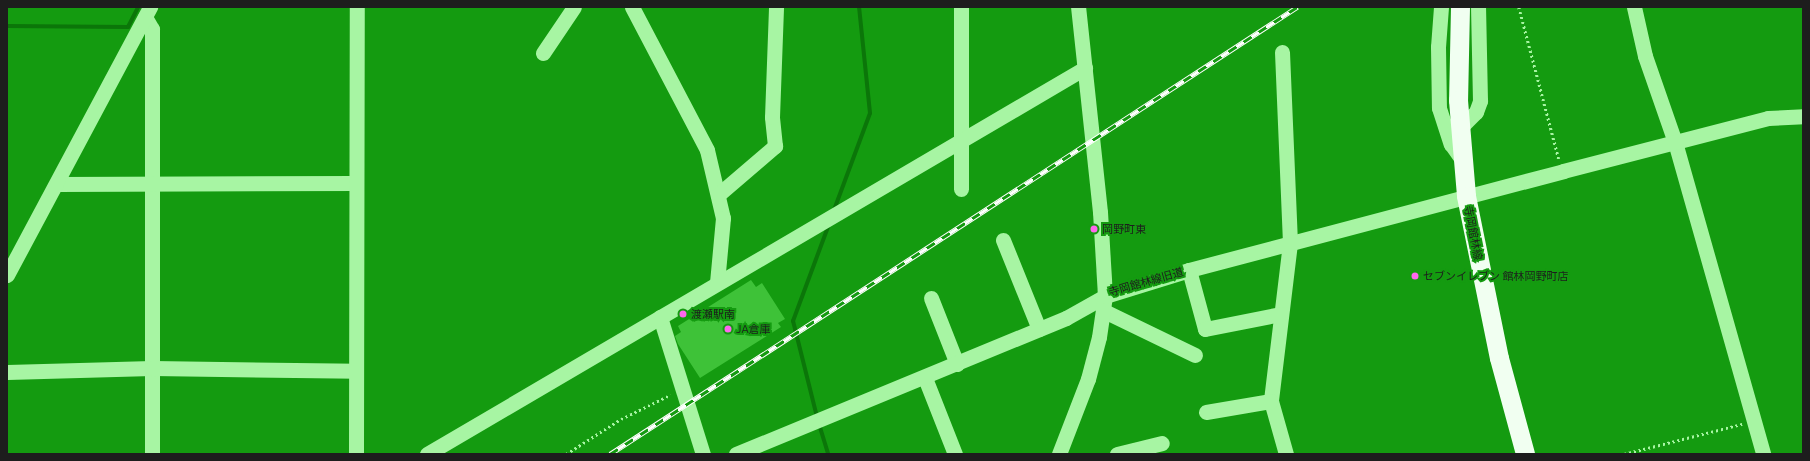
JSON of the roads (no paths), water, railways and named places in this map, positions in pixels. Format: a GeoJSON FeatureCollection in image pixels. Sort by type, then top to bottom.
{"type":"FeatureCollection","features":[{"type":"Feature","properties":{"kind":"main road","name":"寺岡館林線"},"geometry":{"type":"LineString","coordinates":[[1460,7],[1457,71],[1459,129],[1466,196],[1499,358],[1525,454]]}},
{"type":"Feature","properties":{"kind":"street"},"geometry":{"type":"LineString","coordinates":[[356,454],[357,7]]}},
{"type":"Feature","properties":{"kind":"street"},"geometry":{"type":"LineString","coordinates":[[544,53],[574,7]]}},
{"type":"Feature","properties":{"kind":"street"},"geometry":{"type":"LineString","coordinates":[[632,7],[707,150],[719,194],[723,237],[717,283]]}},
{"type":"Feature","properties":{"kind":"street"},"geometry":{"type":"LineString","coordinates":[[719,194],[775,146],[772,117],[776,7]]}},
{"type":"Feature","properties":{"kind":"street"},"geometry":{"type":"LineString","coordinates":[[961,7],[959,142],[961,189]]}},
{"type":"Feature","properties":{"kind":"street","name":"寺岡館林線旧道"},"geometry":{"type":"LineString","coordinates":[[1078,7],[1100,212],[1105,296],[1189,270],[1466,196],[1768,118],[1803,116]]}},
{"type":"Feature","properties":{"kind":"street"},"geometry":{"type":"LineString","coordinates":[[1441,7],[1438,47],[1439,108],[1451,144],[1462,160]]}},
{"type":"Feature","properties":{"kind":"street"},"geometry":{"type":"LineString","coordinates":[[1459,129],[1476,112],[1480,101],[1478,7]]}},
{"type":"Feature","properties":{"kind":"street"},"geometry":{"type":"LineString","coordinates":[[1634,7],[1645,56],[1675,142],[1763,454]]}},
{"type":"Feature","properties":{"kind":"street"},"geometry":{"type":"LineString","coordinates":[[7,275],[57,184],[147,12]]}},
{"type":"Feature","properties":{"kind":"street"},"geometry":{"type":"LineString","coordinates":[[147,12],[152,29],[152,454]]}},
{"type":"Feature","properties":{"kind":"street"},"geometry":{"type":"LineString","coordinates":[[1282,52],[1290,244],[1271,401],[1286,454]]}},
{"type":"Feature","properties":{"kind":"street"},"geometry":{"type":"LineString","coordinates":[[427,454],[1085,68]]}},
{"type":"Feature","properties":{"kind":"street"},"geometry":{"type":"LineString","coordinates":[[57,184],[151,185],[356,183]]}},
{"type":"Feature","properties":{"kind":"street"},"geometry":{"type":"LineString","coordinates":[[1003,240],[1039,329]]}},
{"type":"Feature","properties":{"kind":"street"},"geometry":{"type":"LineString","coordinates":[[1189,270],[1205,329],[1282,314]]}},
{"type":"Feature","properties":{"kind":"street"},"geometry":{"type":"LineString","coordinates":[[1062,453],[1088,379],[1104,311],[1105,296]]}},
{"type":"Feature","properties":{"kind":"street"},"geometry":{"type":"LineString","coordinates":[[736,454],[925,378],[1039,329],[1085,308],[1105,296]]}},
{"type":"Feature","properties":{"kind":"street"},"geometry":{"type":"LineString","coordinates":[[931,298],[957,364]]}},
{"type":"Feature","properties":{"kind":"street"},"geometry":{"type":"LineString","coordinates":[[1104,311],[1194,355]]}},
{"type":"Feature","properties":{"kind":"street"},"geometry":{"type":"LineString","coordinates":[[660,317],[703,454]]}},
{"type":"Feature","properties":{"kind":"street"},"geometry":{"type":"LineString","coordinates":[[7,372],[152,368],[356,371]]}},
{"type":"Feature","properties":{"kind":"street"},"geometry":{"type":"LineString","coordinates":[[925,378],[955,454]]}},
{"type":"Feature","properties":{"kind":"street"},"geometry":{"type":"LineString","coordinates":[[1206,412],[1271,401]]}},
{"type":"Feature","properties":{"kind":"street"},"geometry":{"type":"LineString","coordinates":[[1117,454],[1162,443]]}},
{"type":"Feature","properties":{"kind":"waterway"},"geometry":{"type":"LineString","coordinates":[[7,26],[128,27],[138,7]]}},
{"type":"Feature","properties":{"kind":"waterway"},"geometry":{"type":"LineString","coordinates":[[834,210],[870,113],[859,7]]}},
{"type":"Feature","properties":{"kind":"waterway"},"geometry":{"type":"LineString","coordinates":[[817,417],[793,321],[829,224]]}},
{"type":"Feature","properties":{"kind":"waterway"},"geometry":{"type":"LineString","coordinates":[[819,424],[828,454]]}},
{"type":"Feature","properties":{"kind":"railway"},"geometry":{"type":"LineString","coordinates":[[610,454],[1297,7]]}},
{"type":"Feature","properties":{"kind":"place","name":"岡野町東"},"geometry":{"type":"Point","coordinates":[1094,229]}},
{"type":"Feature","properties":{"kind":"place","name":"セブンイレブン 館林岡野町店"},"geometry":{"type":"Point","coordinates":[1415,276]}},
{"type":"Feature","properties":{"kind":"place","name":"渡瀬駅南"},"geometry":{"type":"Point","coordinates":[683,314]}},
{"type":"Feature","properties":{"kind":"place","name":"JA倉庫"},"geometry":{"type":"Point","coordinates":[728,329]}}]}
